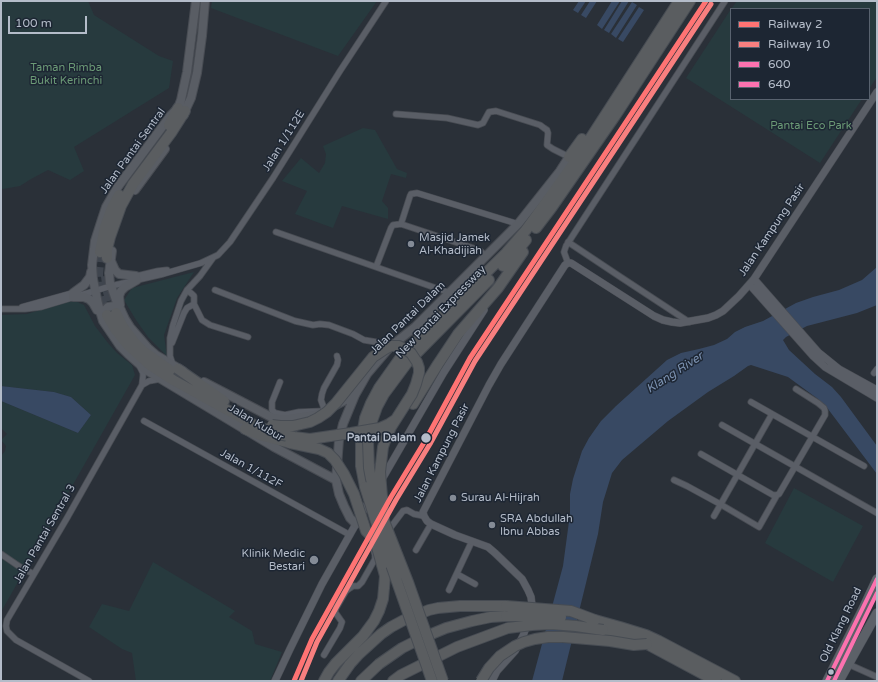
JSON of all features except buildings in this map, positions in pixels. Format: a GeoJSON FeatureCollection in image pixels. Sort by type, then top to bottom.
{"type":"FeatureCollection","features":[{"type":"Feature","properties":{"kind":"highway","name":"New Pantai Expressway"},"geometry":{"type":"LineString","coordinates":[[432,681],[365,487],[361,466],[365,418],[379,388],[401,358],[506,253],[526,230],[572,165],[680,1]]}},
{"type":"Feature","properties":{"kind":"highway","name":"New Pantai Expressway"},"geometry":{"type":"LineString","coordinates":[[443,681],[408,582],[384,521],[371,480],[364,441],[377,407],[384,394],[407,363],[513,256],[531,234],[552,207],[615,116],[690,1]]}},
{"type":"Feature","properties":{"kind":"highway"},"geometry":{"type":"LineString","coordinates":[[569,157],[620,93]]}},
{"type":"Feature","properties":{"kind":"highway"},"geometry":{"type":"LineString","coordinates":[[106,257],[112,227],[121,206],[133,184],[171,133],[181,110]]}},
{"type":"Feature","properties":{"kind":"highway"},"geometry":{"type":"LineString","coordinates":[[176,367],[256,426],[278,434],[310,439],[380,428],[389,424],[408,410],[450,346],[469,321],[498,288],[525,250],[531,234]]}},
{"type":"Feature","properties":{"kind":"highway"},"geometry":{"type":"LineString","coordinates":[[112,315],[143,351],[166,368],[225,404]]}},
{"type":"Feature","properties":{"kind":"highway"},"geometry":{"type":"LineString","coordinates":[[163,380],[225,404],[272,425],[293,426],[310,422],[327,412],[373,357],[385,349],[392,346],[399,346],[411,353],[419,368],[418,378],[412,394],[388,432],[383,447],[380,472],[384,521]]}},
{"type":"Feature","properties":{"kind":"highway"},"geometry":{"type":"LineString","coordinates":[[244,429],[290,443],[319,448],[328,453],[335,460],[344,474],[354,494],[366,530],[374,539]]}},
{"type":"Feature","properties":{"kind":"highway","name":"New Pantai Expressway"},"geometry":{"type":"LineString","coordinates":[[324,681],[336,663],[369,629],[379,611],[383,599],[385,576],[363,499],[365,487]]}},
{"type":"Feature","properties":{"kind":"highway"},"geometry":{"type":"LineString","coordinates":[[338,681],[350,664],[369,644],[390,627],[429,610],[460,606],[506,606],[571,612],[646,635],[735,681]]}},
{"type":"Feature","properties":{"kind":"highway"},"geometry":{"type":"LineString","coordinates":[[361,681],[379,664],[402,648],[446,628],[472,621],[506,616],[560,616],[594,620]]}},
{"type":"Feature","properties":{"kind":"highway"},"geometry":{"type":"LineString","coordinates":[[392,681],[457,647],[508,628],[551,624],[603,630],[621,635],[647,644],[716,681]]}},
{"type":"Feature","properties":{"kind":"highway"},"geometry":{"type":"LineString","coordinates":[[481,681],[489,668],[500,656],[515,646],[535,639],[563,637],[610,641],[634,645],[647,644]]}},
{"type":"Feature","properties":{"kind":"main road","name":"Jalan Pantai Sentral"},"geometry":{"type":"LineString","coordinates":[[181,110],[181,100],[187,72],[196,1]]}},
{"type":"Feature","properties":{"kind":"main road","name":"Jalan Pantai Sentral"},"geometry":{"type":"LineString","coordinates":[[163,380],[146,370],[120,346],[112,315],[95,289],[92,265],[95,241],[106,207],[111,197],[171,115],[181,110],[191,98],[202,36],[205,1]]}},
{"type":"Feature","properties":{"kind":"main road"},"geometry":{"type":"LineString","coordinates":[[192,35],[202,36]]}},
{"type":"Feature","properties":{"kind":"main road","name":"Jalan Pantai Dalam"},"geometry":{"type":"LineString","coordinates":[[356,524],[350,518],[344,506],[339,494],[336,480],[339,440],[343,424],[355,395],[367,374],[390,347],[415,327],[518,224],[569,157]]}},
{"type":"Feature","properties":{"kind":"main road","name":"Jalan Pantai Sentral"},"geometry":{"type":"LineString","coordinates":[[106,257],[111,284],[116,300],[112,315]]}},
{"type":"Feature","properties":{"kind":"main road"},"geometry":{"type":"LineString","coordinates":[[92,265],[98,270],[108,267],[106,257]]}},
{"type":"Feature","properties":{"kind":"main road"},"geometry":{"type":"LineString","coordinates":[[106,257],[115,270],[120,274],[136,278]]}},
{"type":"Feature","properties":{"kind":"main road"},"geometry":{"type":"LineString","coordinates":[[73,295],[87,282],[90,277],[92,265]]}},
{"type":"Feature","properties":{"kind":"main road"},"geometry":{"type":"LineString","coordinates":[[73,295],[89,299],[112,315],[119,301],[121,291],[136,278]]}},
{"type":"Feature","properties":{"kind":"main road","name":"Jalan Pantai Sentral"},"geometry":{"type":"LineString","coordinates":[[112,315],[130,327],[156,355],[220,391],[273,418],[303,418],[315,415],[355,395]]}},
{"type":"Feature","properties":{"kind":"main road","name":"Jalan Kubur"},"geometry":{"type":"LineString","coordinates":[[163,380],[274,447],[336,480]]}},
{"type":"Feature","properties":{"kind":"main road"},"geometry":{"type":"LineString","coordinates":[[327,410],[339,408],[346,416]]}},
{"type":"Feature","properties":{"kind":"main road","name":"Old Klang Road"},"geometry":{"type":"LineString","coordinates":[[827,681],[877,579]]}},
{"type":"Feature","properties":{"kind":"main road"},"geometry":{"type":"LineString","coordinates":[[839,681],[877,613]]}},
{"type":"Feature","properties":{"kind":"street","name":"Jalan 1/112E"},"geometry":{"type":"LineString","coordinates":[[1,309],[15,309],[73,295],[158,271],[180,269],[213,258],[223,251],[273,178],[386,1]]}},
{"type":"Feature","properties":{"kind":"street"},"geometry":{"type":"LineString","coordinates":[[568,263],[564,249],[568,242],[725,1]]}},
{"type":"Feature","properties":{"kind":"street","name":"Jalan Kampung Pasir"},"geometry":{"type":"LineString","coordinates":[[492,681],[501,666],[515,651],[520,641],[529,619],[532,605],[531,597],[522,579],[488,547],[455,535],[431,524],[427,521],[423,512],[501,364],[565,264],[571,263],[654,316],[663,320],[672,322],[689,322],[708,318],[723,311],[752,282],[877,92]]}},
{"type":"Feature","properties":{"kind":"street"},"geometry":{"type":"LineString","coordinates":[[396,114],[447,118],[478,125],[483,123],[487,113],[490,111],[496,111],[540,125],[548,133],[547,145],[569,157]]}},
{"type":"Feature","properties":{"kind":"street"},"geometry":{"type":"LineString","coordinates":[[401,224],[411,194],[417,193],[518,224]]}},
{"type":"Feature","properties":{"kind":"street"},"geometry":{"type":"LineString","coordinates":[[376,267],[391,228],[393,225],[401,224],[479,250],[486,256]]}},
{"type":"Feature","properties":{"kind":"street"},"geometry":{"type":"LineString","coordinates":[[276,232],[450,293]]}},
{"type":"Feature","properties":{"kind":"street"},"geometry":{"type":"LineString","coordinates":[[568,242],[689,322]]}},
{"type":"Feature","properties":{"kind":"street"},"geometry":{"type":"LineString","coordinates":[[176,367],[170,356],[170,338],[181,301],[187,290],[200,276],[213,258]]}},
{"type":"Feature","properties":{"kind":"street"},"geometry":{"type":"LineString","coordinates":[[752,282],[816,354],[825,367],[877,398]]}},
{"type":"Feature","properties":{"kind":"street"},"geometry":{"type":"LineString","coordinates":[[275,681],[322,584],[356,524],[444,372],[498,288]]}},
{"type":"Feature","properties":{"kind":"street"},"geometry":{"type":"LineString","coordinates":[[187,290],[194,296],[194,304],[200,317],[205,323],[248,337]]}},
{"type":"Feature","properties":{"kind":"street"},"geometry":{"type":"LineString","coordinates":[[215,290],[295,321],[312,325],[329,325],[364,340],[390,347]]}},
{"type":"Feature","properties":{"kind":"street"},"geometry":{"type":"LineString","coordinates":[[170,347],[184,313],[187,308],[194,304]]}},
{"type":"Feature","properties":{"kind":"street"},"geometry":{"type":"LineString","coordinates":[[816,354],[839,370],[877,390]]}},
{"type":"Feature","properties":{"kind":"street"},"geometry":{"type":"LineString","coordinates":[[280,382],[272,402],[272,410],[275,413],[285,415],[299,412],[327,410],[321,400],[322,394],[338,365],[337,356]]}},
{"type":"Feature","properties":{"kind":"street"},"geometry":{"type":"LineString","coordinates":[[139,364],[144,376],[142,385]]}},
{"type":"Feature","properties":{"kind":"street"},"geometry":{"type":"LineString","coordinates":[[142,385],[149,381],[163,380]]}},
{"type":"Feature","properties":{"kind":"street","name":"Jalan Pantai Sentral 3"},"geometry":{"type":"LineString","coordinates":[[89,681],[16,640],[7,631],[7,620],[67,518],[142,385]]}},
{"type":"Feature","properties":{"kind":"street"},"geometry":{"type":"LineString","coordinates":[[674,480],[720,504],[759,527],[776,495],[780,492],[825,415],[824,408],[796,389]]}},
{"type":"Feature","properties":{"kind":"street"},"geometry":{"type":"LineString","coordinates":[[751,402],[864,466]]}},
{"type":"Feature","properties":{"kind":"street"},"geometry":{"type":"LineString","coordinates":[[714,516],[772,414]]}},
{"type":"Feature","properties":{"kind":"street","name":"Jalan 1/112F"},"geometry":{"type":"LineString","coordinates":[[144,421],[350,535]]}},
{"type":"Feature","properties":{"kind":"street"},"geometry":{"type":"LineString","coordinates":[[722,425],[877,513]]}},
{"type":"Feature","properties":{"kind":"street"},"geometry":{"type":"LineString","coordinates":[[701,454],[776,495]]}},
{"type":"Feature","properties":{"kind":"street"},"geometry":{"type":"LineString","coordinates":[[324,655],[342,622],[335,612],[336,608],[346,592],[353,586],[358,586],[362,582],[375,559],[374,550],[403,511],[407,510],[424,516]]}},
{"type":"Feature","properties":{"kind":"street"},"geometry":{"type":"LineString","coordinates":[[416,550],[431,524]]}},
{"type":"Feature","properties":{"kind":"street"},"geometry":{"type":"LineString","coordinates":[[449,590],[472,541]]}},
{"type":"Feature","properties":{"kind":"street"},"geometry":{"type":"LineString","coordinates":[[1,554],[23,569],[34,574]]}},
{"type":"Feature","properties":{"kind":"street"},"geometry":{"type":"LineString","coordinates":[[457,574],[475,584]]}},
{"type":"Feature","properties":{"kind":"street"},"geometry":{"type":"LineString","coordinates":[[848,664],[877,677]]}},
{"type":"Feature","properties":{"kind":"green space","name":"Taman Rimba Bukit Kerinchi"},"geometry":{"type":"Polygon","coordinates":[[[1,1],[88,1],[94,15],[159,56],[173,61],[169,88],[74,147],[84,171],[70,180],[48,170],[20,186],[3,189],[1,188],[1,1]]]}},
{"type":"Feature","properties":{"kind":"green space"},"geometry":{"type":"Polygon","coordinates":[[[212,1],[377,1],[338,56],[211,8],[212,1]]]}},
{"type":"Feature","properties":{"kind":"green space"},"geometry":{"type":"Polygon","coordinates":[[[737,1],[877,1],[877,77],[870,88],[870,8],[732,8],[737,1]]]}},
{"type":"Feature","properties":{"kind":"green space","name":"Pantai Eco Park"},"geometry":{"type":"Polygon","coordinates":[[[730,11],[730,100],[861,100],[820,163],[686,78],[730,11]]]}},
{"type":"Feature","properties":{"kind":"green space"},"geometry":{"type":"Polygon","coordinates":[[[363,128],[375,130],[397,169],[407,173],[406,178],[391,174],[382,201],[388,208],[388,219],[342,206],[333,228],[295,214],[307,191],[282,181],[301,158],[319,173],[325,163],[326,154],[323,146],[363,128]]]}},
{"type":"Feature","properties":{"kind":"green space"},"geometry":{"type":"Polygon","coordinates":[[[194,272],[177,298],[164,335],[167,356],[148,337],[124,300],[132,288],[194,272]]]}},
{"type":"Feature","properties":{"kind":"green space"},"geometry":{"type":"Polygon","coordinates":[[[73,300],[84,305],[95,326],[117,353],[132,365],[135,375],[1,612],[1,456],[5,451],[6,446],[1,440],[7,434],[1,428],[1,401],[78,433],[91,415],[71,397],[54,392],[1,386],[1,315],[27,314],[73,300]]]}},
{"type":"Feature","properties":{"kind":"green space"},"geometry":{"type":"Polygon","coordinates":[[[794,488],[863,526],[833,582],[765,543],[794,488]]]}},
{"type":"Feature","properties":{"kind":"green space"},"geometry":{"type":"Polygon","coordinates":[[[153,562],[235,611],[229,617],[252,631],[255,644],[282,652],[270,681],[136,681],[132,653],[122,649],[89,627],[102,604],[129,611],[153,562]]]}},
{"type":"Feature","properties":{"kind":"water"},"geometry":{"type":"Polygon","coordinates":[[[579,1],[586,1],[578,13],[573,10],[579,1]]]}},
{"type":"Feature","properties":{"kind":"water"},"geometry":{"type":"Polygon","coordinates":[[[590,1],[597,1],[586,18],[581,15],[590,1]]]}},
{"type":"Feature","properties":{"kind":"water"},"geometry":{"type":"Polygon","coordinates":[[[612,1],[620,1],[602,29],[597,25],[612,1]]]}},
{"type":"Feature","properties":{"kind":"water"},"geometry":{"type":"Polygon","coordinates":[[[622,1],[629,1],[609,33],[604,30],[622,1]]]}},
{"type":"Feature","properties":{"kind":"water"},"geometry":{"type":"Polygon","coordinates":[[[632,2],[637,5],[616,38],[611,34],[632,2]]]}},
{"type":"Feature","properties":{"kind":"water"},"geometry":{"type":"Polygon","coordinates":[[[639,7],[644,10],[623,42],[618,39],[639,7]]]}},
{"type":"Feature","properties":{"kind":"water","name":"Klang River"},"geometry":{"type":"Polygon","coordinates":[[[877,267],[877,305],[857,313],[807,326],[783,340],[789,350],[815,374],[832,387],[841,397],[877,446],[877,474],[828,409],[818,399],[788,377],[751,365],[748,366],[708,392],[668,421],[622,460],[612,473],[603,502],[598,534],[562,681],[532,681],[563,566],[570,514],[570,494],[573,479],[582,451],[601,421],[667,360],[681,353],[714,345],[727,339],[735,332],[763,321],[796,303],[839,290],[862,280],[877,267]]]}},
{"type":"Feature","properties":{"kind":"water"},"geometry":{"type":"Polygon","coordinates":[[[1,386],[54,392],[71,397],[91,415],[78,433],[1,401],[1,386]]]}},
{"type":"Feature","properties":{"kind":"tunnel"},"geometry":{"type":"LineString","coordinates":[[100,252],[98,275],[99,292],[107,315]]}},
{"type":"Feature","properties":{"kind":"tunnel"},"geometry":{"type":"LineString","coordinates":[[106,276],[108,292],[116,313]]}},
{"type":"Feature","properties":{"kind":"rail line","name":"2"},"geometry":{"type":"LineString","coordinates":[[294,681],[312,639],[391,497],[425,441],[470,358],[706,1]]}},
{"type":"Feature","properties":{"kind":"rail line","name":"10"},"geometry":{"type":"LineString","coordinates":[[301,681],[317,642],[396,500],[430,444],[475,361],[711,4]]}},
{"type":"Feature","properties":{"kind":"transit line","name":"600"},"geometry":{"type":"LineString","coordinates":[[827,681],[877,579]]}},
{"type":"Feature","properties":{"kind":"transit line","name":"640"},"geometry":{"type":"LineString","coordinates":[[834,681],[877,593]]}},
{"type":"Feature","properties":{"kind":"place","name":"Masjid Jamek Al-Khadijiah"},"geometry":{"type":"Point","coordinates":[411,244]}},
{"type":"Feature","properties":{"kind":"place","name":"Pantai Dalam"},"geometry":{"type":"Point","coordinates":[426,438]}},
{"type":"Feature","properties":{"kind":"place","name":"Surau Al-Hijrah"},"geometry":{"type":"Point","coordinates":[453,498]}},
{"type":"Feature","properties":{"kind":"place","name":"SRA Abdullah Ibnu Abbas"},"geometry":{"type":"Point","coordinates":[492,525]}},
{"type":"Feature","properties":{"kind":"place","name":"Klinik Medic Bestari"},"geometry":{"type":"Point","coordinates":[314,560]}}]}
